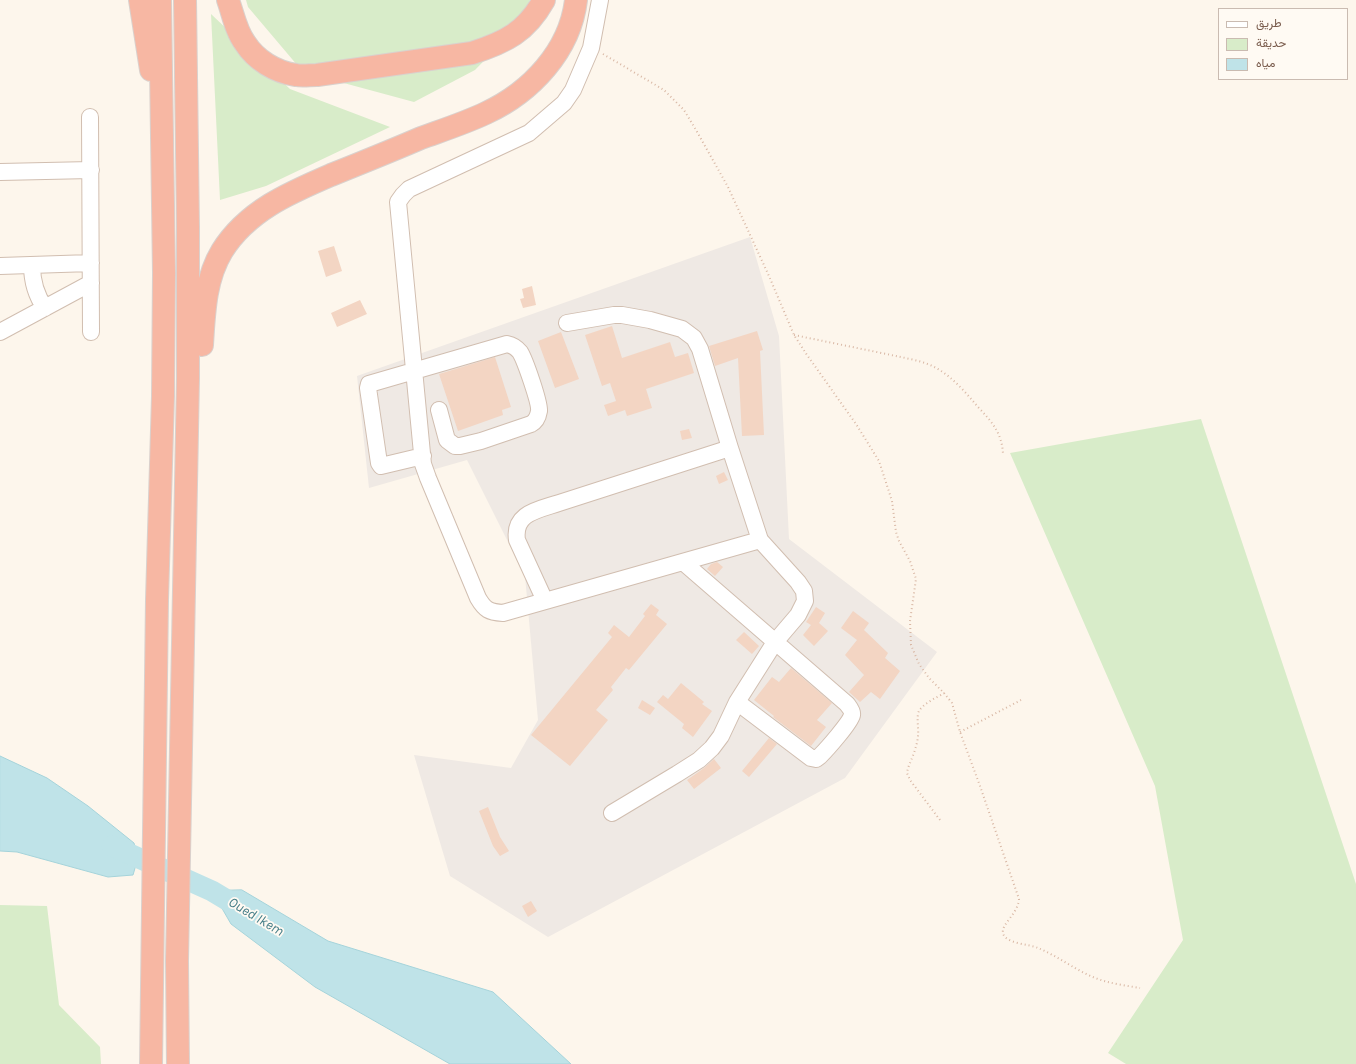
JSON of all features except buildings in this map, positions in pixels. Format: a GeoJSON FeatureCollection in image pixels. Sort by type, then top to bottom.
{"type":"FeatureCollection","features":[{"type":"Feature","properties":{"kind":"highway"},"geometry":{"type":"LineString","coordinates":[[140,0],[152,79],[163,135]]}},
{"type":"Feature","properties":{"kind":"highway"},"geometry":{"type":"LineString","coordinates":[[151,1064],[157,600],[163,389],[164,273],[160,0]]}},
{"type":"Feature","properties":{"kind":"highway"},"geometry":{"type":"LineString","coordinates":[[178,1064],[177,961],[188,378],[185,0]]}},
{"type":"Feature","properties":{"kind":"highway"},"geometry":{"type":"LineString","coordinates":[[228,0],[244,43],[258,59],[276,70],[296,76],[332,73],[472,53],[493,46],[513,36],[533,16],[544,0]]}},
{"type":"Feature","properties":{"kind":"highway"},"geometry":{"type":"LineString","coordinates":[[186,487],[200,369],[203,316],[207,294],[211,275],[221,253],[232,235],[251,217],[270,204],[292,192],[422,138],[466,122],[487,113],[506,102],[528,86],[546,68],[558,51],[568,33],[575,11],[576,0]]}},
{"type":"Feature","properties":{"kind":"street"},"geometry":{"type":"LineString","coordinates":[[600,0],[591,48],[573,90],[564,103],[529,133],[409,190],[403,194],[398,202],[423,464],[478,598],[483,607],[493,612],[502,613],[760,540]]}},
{"type":"Feature","properties":{"kind":"street"},"geometry":{"type":"LineString","coordinates":[[90,117],[91,332]]}},
{"type":"Feature","properties":{"kind":"street"},"geometry":{"type":"LineString","coordinates":[[0,172],[91,170]]}},
{"type":"Feature","properties":{"kind":"street"},"geometry":{"type":"LineString","coordinates":[[0,266],[91,263]]}},
{"type":"Feature","properties":{"kind":"street"},"geometry":{"type":"LineString","coordinates":[[32,265],[33,284],[45,308]]}},
{"type":"Feature","properties":{"kind":"street"},"geometry":{"type":"LineString","coordinates":[[0,332],[91,283]]}},
{"type":"Feature","properties":{"kind":"street"},"geometry":{"type":"LineString","coordinates":[[567,323],[622,315],[682,328],[694,338],[700,349],[760,540],[798,582],[804,591],[805,601],[798,615],[775,642],[736,702],[721,736],[712,748],[699,760],[612,813]]}},
{"type":"Feature","properties":{"kind":"street"},"geometry":{"type":"LineString","coordinates":[[422,456],[382,466],[379,464],[368,388],[369,384],[507,344],[513,346],[520,352],[538,404],[538,412],[534,422],[481,441],[455,446],[447,440],[439,410]]}},
{"type":"Feature","properties":{"kind":"street"},"geometry":{"type":"LineString","coordinates":[[545,601],[517,540],[517,526],[520,520],[530,512],[730,448]]}},
{"type":"Feature","properties":{"kind":"street"},"geometry":{"type":"LineString","coordinates":[[683,562],[847,704],[851,709],[852,716],[816,759],[811,758],[736,702]]}},
{"type":"Feature","properties":{"kind":"path"},"geometry":{"type":"LineString","coordinates":[[591,48],[664,90],[684,110],[728,188],[769,276],[794,336],[856,424],[879,460],[892,501],[896,532],[899,541],[910,561],[916,579],[910,621],[911,645],[919,664],[929,678],[952,703],[960,732],[1019,899],[1019,905],[1004,926],[1004,936],[1007,940],[1039,948],[1080,971],[1103,981],[1140,988]]}},
{"type":"Feature","properties":{"kind":"path"},"geometry":{"type":"LineString","coordinates":[[794,336],[885,354],[926,363],[936,367],[955,382],[998,431],[1001,438],[1003,454]]}},
{"type":"Feature","properties":{"kind":"path"},"geometry":{"type":"LineString","coordinates":[[940,820],[910,780],[907,773],[917,742],[919,730],[918,714],[923,706],[944,693]]}},
{"type":"Feature","properties":{"kind":"path"},"geometry":{"type":"LineString","coordinates":[[960,732],[1021,700]]}},
{"type":"Feature","properties":{"kind":"shaded area"},"geometry":{"type":"Polygon","coordinates":[[[750,237],[779,336],[789,539],[937,652],[845,778],[548,937],[450,876],[414,755],[511,768],[538,720],[525,576],[467,460],[369,488],[357,376],[750,237]]]}},
{"type":"Feature","properties":{"kind":"green space"},"geometry":{"type":"Polygon","coordinates":[[[246,0],[530,0],[521,23],[475,70],[414,102],[303,72],[248,7],[246,0]]]}},
{"type":"Feature","properties":{"kind":"green space"},"geometry":{"type":"Polygon","coordinates":[[[211,14],[290,89],[390,127],[266,186],[220,200],[211,14]]]}},
{"type":"Feature","properties":{"kind":"green space"},"geometry":{"type":"Polygon","coordinates":[[[1201,419],[1356,884],[1356,1064],[1126,1064],[1108,1053],[1183,940],[1155,786],[1010,453],[1201,419]]]}},
{"type":"Feature","properties":{"kind":"green space"},"geometry":{"type":"Polygon","coordinates":[[[0,905],[47,906],[59,1005],[100,1047],[101,1064],[0,1064],[0,905]]]}},
{"type":"Feature","properties":{"kind":"water"},"geometry":{"type":"Polygon","coordinates":[[[0,756],[47,778],[88,806],[134,843],[138,858],[133,875],[108,877],[17,852],[0,851],[0,756]]]}},
{"type":"Feature","properties":{"kind":"water"},"geometry":{"type":"Polygon","coordinates":[[[242,890],[328,941],[493,992],[571,1064],[450,1064],[315,987],[231,924],[212,891],[242,890]]]}},
{"type":"Feature","properties":{"kind":"waterway","name":"Oued Ikem"},"geometry":{"type":"LineString","coordinates":[[112,846],[212,891],[237,906]]}}]}
